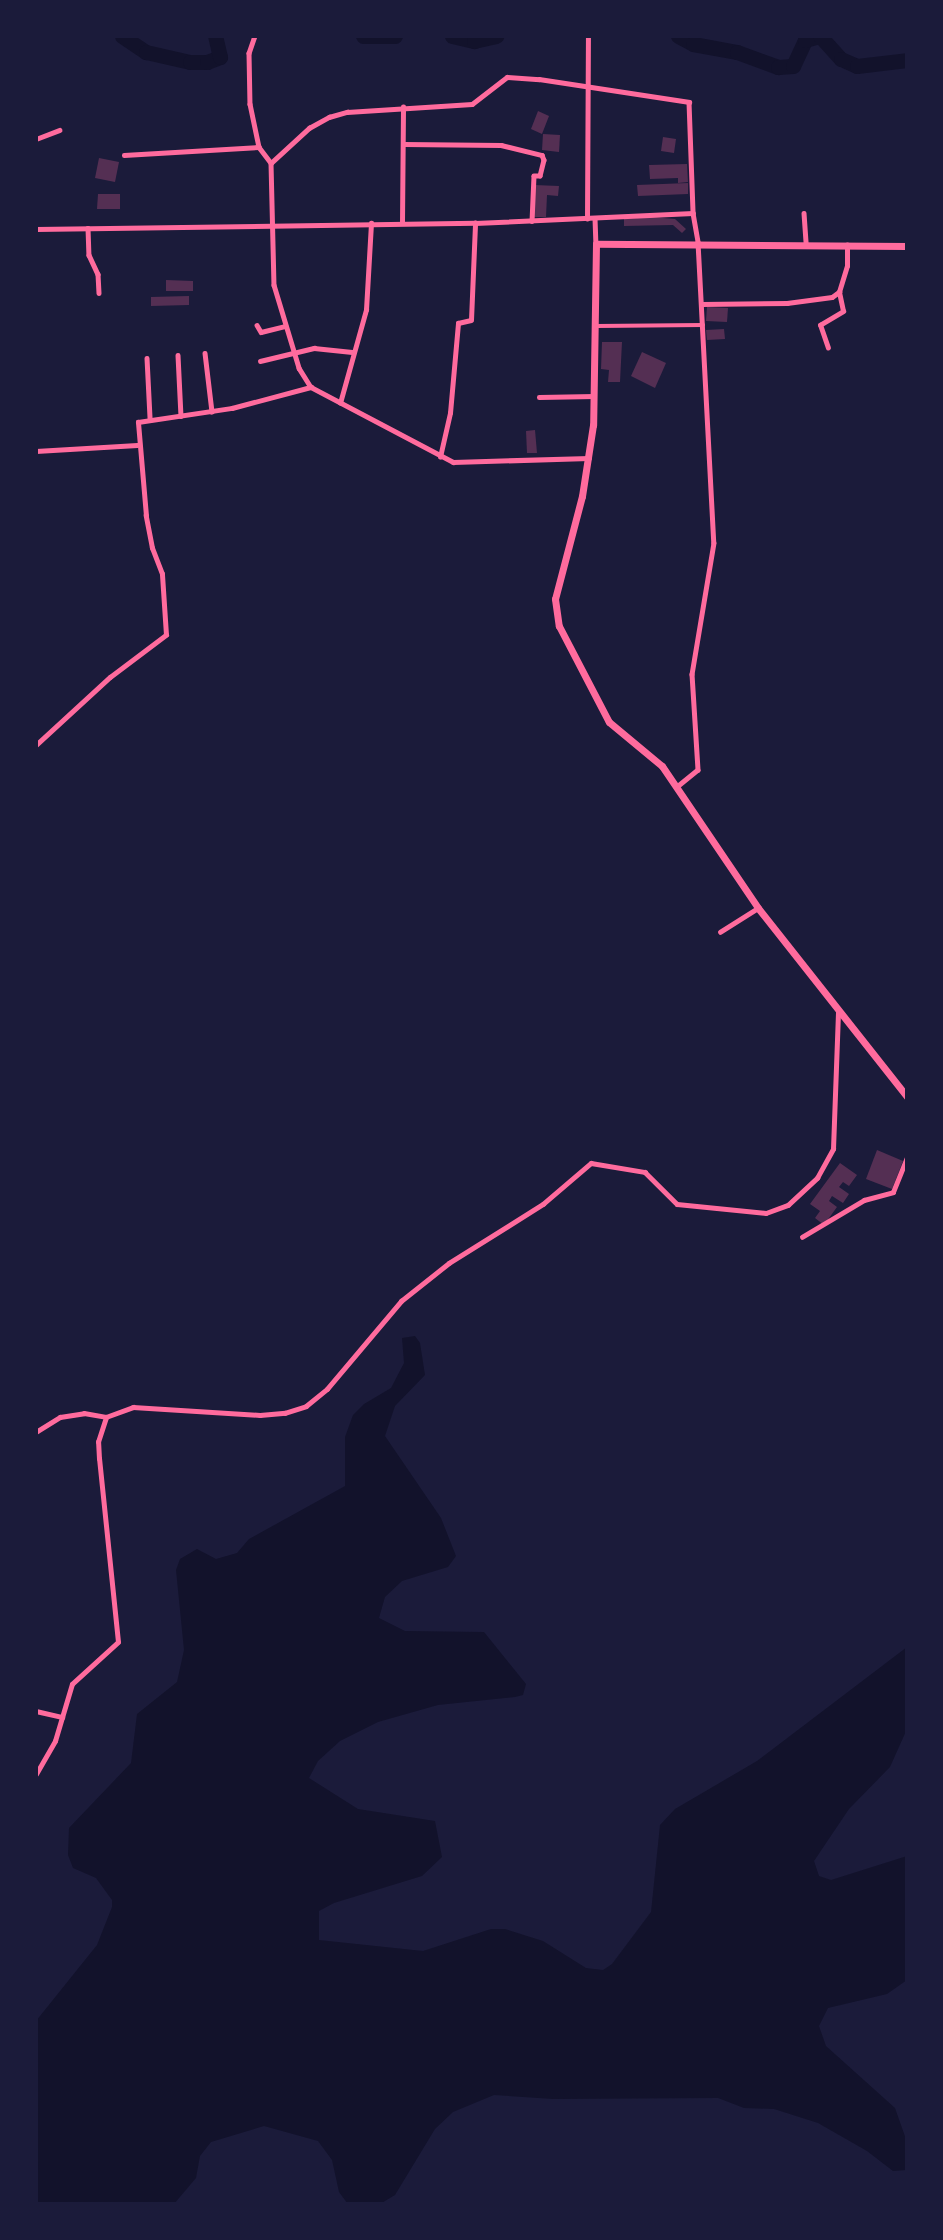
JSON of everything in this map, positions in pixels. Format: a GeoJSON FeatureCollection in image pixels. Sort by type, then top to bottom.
{"type":"FeatureCollection","features":[{"type":"Feature","properties":{"kind":"main road"},"geometry":{"type":"LineString","coordinates":[[907,246],[698,242],[596,244],[596,396],[589,458],[556,588],[559,626],[609,722],[662,766],[678,786],[758,908],[907,1097]]}},
{"type":"Feature","properties":{"kind":"street"},"geometry":{"type":"LineString","coordinates":[[255,36],[249,53],[249,75],[259,147],[271,163],[275,223],[274,285],[293,352],[311,387],[440,457],[460,464],[589,458]]}},
{"type":"Feature","properties":{"kind":"street"},"geometry":{"type":"LineString","coordinates":[[587,219],[588,36]]}},
{"type":"Feature","properties":{"kind":"street"},"geometry":{"type":"LineString","coordinates":[[271,163],[309,129],[328,117],[347,112],[472,104],[510,76],[689,102],[693,213],[698,242],[702,303],[714,543],[692,674],[698,770],[678,786]]}},
{"type":"Feature","properties":{"kind":"street"},"geometry":{"type":"LineString","coordinates":[[402,223],[404,107]]}},
{"type":"Feature","properties":{"kind":"street"},"geometry":{"type":"LineString","coordinates":[[36,138],[59,130]]}},
{"type":"Feature","properties":{"kind":"street"},"geometry":{"type":"LineString","coordinates":[[404,144],[501,145],[542,155],[544,160],[540,176],[534,176],[532,221]]}},
{"type":"Feature","properties":{"kind":"street"},"geometry":{"type":"LineString","coordinates":[[123,155],[259,147]]}},
{"type":"Feature","properties":{"kind":"street"},"geometry":{"type":"LineString","coordinates":[[36,229],[275,223],[475,223],[693,213]]}},
{"type":"Feature","properties":{"kind":"street"},"geometry":{"type":"LineString","coordinates":[[804,213],[806,243]]}},
{"type":"Feature","properties":{"kind":"street"},"geometry":{"type":"LineString","coordinates":[[595,218],[596,244]]}},
{"type":"Feature","properties":{"kind":"street"},"geometry":{"type":"LineString","coordinates":[[340,403],[352,352],[357,348],[366,310],[371,223]]}},
{"type":"Feature","properties":{"kind":"street"},"geometry":{"type":"LineString","coordinates":[[440,457],[450,413],[458,323],[471,320],[475,223]]}},
{"type":"Feature","properties":{"kind":"street"},"geometry":{"type":"LineString","coordinates":[[88,228],[89,255],[98,274],[99,293]]}},
{"type":"Feature","properties":{"kind":"street"},"geometry":{"type":"LineString","coordinates":[[828,348],[820,325],[843,311],[839,292],[847,266],[847,245]]}},
{"type":"Feature","properties":{"kind":"street"},"geometry":{"type":"LineString","coordinates":[[702,303],[787,303],[832,297],[839,292]]}},
{"type":"Feature","properties":{"kind":"street"},"geometry":{"type":"LineString","coordinates":[[257,325],[261,332],[285,326]]}},
{"type":"Feature","properties":{"kind":"street"},"geometry":{"type":"LineString","coordinates":[[596,326],[703,325]]}},
{"type":"Feature","properties":{"kind":"street"},"geometry":{"type":"LineString","coordinates":[[260,361],[324,347],[352,352]]}},
{"type":"Feature","properties":{"kind":"street"},"geometry":{"type":"LineString","coordinates":[[205,352],[212,411]]}},
{"type":"Feature","properties":{"kind":"street"},"geometry":{"type":"LineString","coordinates":[[178,355],[181,416]]}},
{"type":"Feature","properties":{"kind":"street"},"geometry":{"type":"LineString","coordinates":[[147,358],[150,418]]}},
{"type":"Feature","properties":{"kind":"street"},"geometry":{"type":"LineString","coordinates":[[36,745],[110,677],[166,635],[162,574],[152,548],[137,445],[137,424],[150,418],[212,411],[311,387]]}},
{"type":"Feature","properties":{"kind":"street"},"geometry":{"type":"LineString","coordinates":[[539,397],[596,396]]}},
{"type":"Feature","properties":{"kind":"street"},"geometry":{"type":"LineString","coordinates":[[36,451],[137,445]]}},
{"type":"Feature","properties":{"kind":"street"},"geometry":{"type":"LineString","coordinates":[[720,932],[758,908]]}},
{"type":"Feature","properties":{"kind":"street"},"geometry":{"type":"LineString","coordinates":[[36,1432],[60,1416],[84,1413],[106,1417],[133,1407],[260,1415],[285,1413],[306,1406],[327,1389],[401,1301],[449,1263],[543,1204],[591,1163],[645,1172],[677,1204],[766,1213],[788,1205],[818,1178],[833,1149],[838,1012]]}},
{"type":"Feature","properties":{"kind":"street"},"geometry":{"type":"LineString","coordinates":[[802,1237],[864,1200],[893,1192],[907,1157]]}},
{"type":"Feature","properties":{"kind":"street"},"geometry":{"type":"LineString","coordinates":[[36,1774],[55,1741],[78,1674],[112,1651],[118,1638],[98,1442],[106,1417]]}},
{"type":"Feature","properties":{"kind":"street"},"geometry":{"type":"LineString","coordinates":[[36,1711],[62,1717]]}},
{"type":"Feature","properties":{"kind":"shaded area"},"geometry":{"type":"Polygon","coordinates":[[[415,1336],[420,1343],[425,1375],[395,1406],[385,1436],[441,1518],[456,1556],[448,1567],[402,1581],[385,1597],[379,1618],[405,1631],[484,1632],[526,1684],[523,1695],[438,1705],[378,1722],[340,1741],[318,1761],[309,1778],[358,1809],[435,1821],[442,1857],[422,1876],[334,1903],[319,1911],[319,1940],[423,1951],[491,1929],[505,1929],[543,1941],[586,1968],[603,1970],[612,1964],[651,1912],[660,1825],[675,1809],[757,1761],[907,1647],[907,1729],[890,1767],[849,1809],[814,1861],[819,1876],[831,1880],[907,1856],[907,1980],[887,1994],[828,2008],[819,2026],[826,2046],[895,2108],[907,2142],[907,2170],[893,2171],[867,2151],[818,2123],[774,2109],[744,2108],[718,2098],[553,2099],[494,2095],[453,2112],[435,2129],[395,2195],[380,2204],[348,2204],[339,2192],[332,2160],[318,2141],[264,2126],[211,2142],[200,2156],[196,2178],[174,2204],[36,2204],[36,2021],[97,1945],[112,1907],[112,1900],[96,1878],[73,1868],[68,1855],[69,1828],[131,1763],[137,1714],[177,1682],[184,1650],[176,1570],[180,1559],[197,1549],[216,1559],[237,1553],[249,1539],[345,1486],[345,1437],[353,1415],[364,1404],[391,1388],[404,1363],[402,1338],[415,1336]]]}},
{"type":"Feature","properties":{"kind":"building"},"geometry":{"type":"Polygon","coordinates":[[[538,111],[549,116],[542,134],[531,129],[538,111]]]}},
{"type":"Feature","properties":{"kind":"building"},"geometry":{"type":"Polygon","coordinates":[[[543,134],[560,135],[559,152],[542,150],[543,134]]]}},
{"type":"Feature","properties":{"kind":"building"},"geometry":{"type":"Polygon","coordinates":[[[663,137],[676,139],[674,153],[661,151],[663,137]]]}},
{"type":"Feature","properties":{"kind":"building"},"geometry":{"type":"Polygon","coordinates":[[[99,158],[119,162],[115,182],[95,178],[99,158]]]}},
{"type":"Feature","properties":{"kind":"building"},"geometry":{"type":"Polygon","coordinates":[[[687,164],[688,182],[678,183],[678,178],[650,179],[649,165],[687,164]]]}},
{"type":"Feature","properties":{"kind":"building"},"geometry":{"type":"Polygon","coordinates":[[[688,183],[688,194],[638,196],[637,185],[688,183]]]}},
{"type":"Feature","properties":{"kind":"building"},"geometry":{"type":"Polygon","coordinates":[[[534,185],[559,186],[558,196],[547,195],[546,217],[533,217],[534,185]]]}},
{"type":"Feature","properties":{"kind":"building"},"geometry":{"type":"Polygon","coordinates":[[[98,194],[120,194],[120,209],[97,209],[98,194]]]}},
{"type":"Feature","properties":{"kind":"building"},"geometry":{"type":"Polygon","coordinates":[[[651,217],[675,219],[686,229],[682,233],[673,225],[624,226],[624,219],[651,217]]]}},
{"type":"Feature","properties":{"kind":"building"},"geometry":{"type":"Polygon","coordinates":[[[166,280],[193,281],[193,291],[166,291],[166,280]]]}},
{"type":"Feature","properties":{"kind":"building"},"geometry":{"type":"Polygon","coordinates":[[[189,296],[189,305],[151,306],[151,297],[189,296]]]}},
{"type":"Feature","properties":{"kind":"building"},"geometry":{"type":"Polygon","coordinates":[[[707,307],[728,308],[727,322],[706,321],[707,307]]]}},
{"type":"Feature","properties":{"kind":"building"},"geometry":{"type":"Polygon","coordinates":[[[724,329],[725,339],[707,340],[706,330],[724,329]]]}},
{"type":"Feature","properties":{"kind":"building"},"geometry":{"type":"Polygon","coordinates":[[[602,342],[622,342],[620,382],[608,382],[609,370],[601,369],[602,342]]]}},
{"type":"Feature","properties":{"kind":"building"},"geometry":{"type":"Polygon","coordinates":[[[642,352],[666,363],[655,388],[631,376],[642,352]]]}},
{"type":"Feature","properties":{"kind":"building"},"geometry":{"type":"Polygon","coordinates":[[[535,430],[537,453],[527,453],[526,431],[535,430]]]}},
{"type":"Feature","properties":{"kind":"building"},"geometry":{"type":"Polygon","coordinates":[[[877,1150],[903,1161],[892,1189],[866,1179],[877,1150]]]}},
{"type":"Feature","properties":{"kind":"building"},"geometry":{"type":"Polygon","coordinates":[[[840,1163],[857,1175],[849,1186],[843,1182],[839,1187],[849,1194],[843,1203],[832,1196],[829,1201],[837,1207],[824,1225],[815,1218],[820,1211],[810,1204],[840,1163]]]}},
{"type":"Feature","properties":{"kind":"waterway"},"geometry":{"type":"LineString","coordinates":[[122,36],[146,52],[190,62],[207,62],[220,57],[215,36]]}},
{"type":"Feature","properties":{"kind":"waterway"},"geometry":{"type":"LineString","coordinates":[[363,36],[395,36]]}},
{"type":"Feature","properties":{"kind":"waterway"},"geometry":{"type":"LineString","coordinates":[[452,36],[474,41],[496,36]]}},
{"type":"Feature","properties":{"kind":"waterway"},"geometry":{"type":"LineString","coordinates":[[678,36],[693,44],[737,52],[778,67],[793,66],[805,40],[820,36],[841,59],[857,66],[907,60]]}}]}
